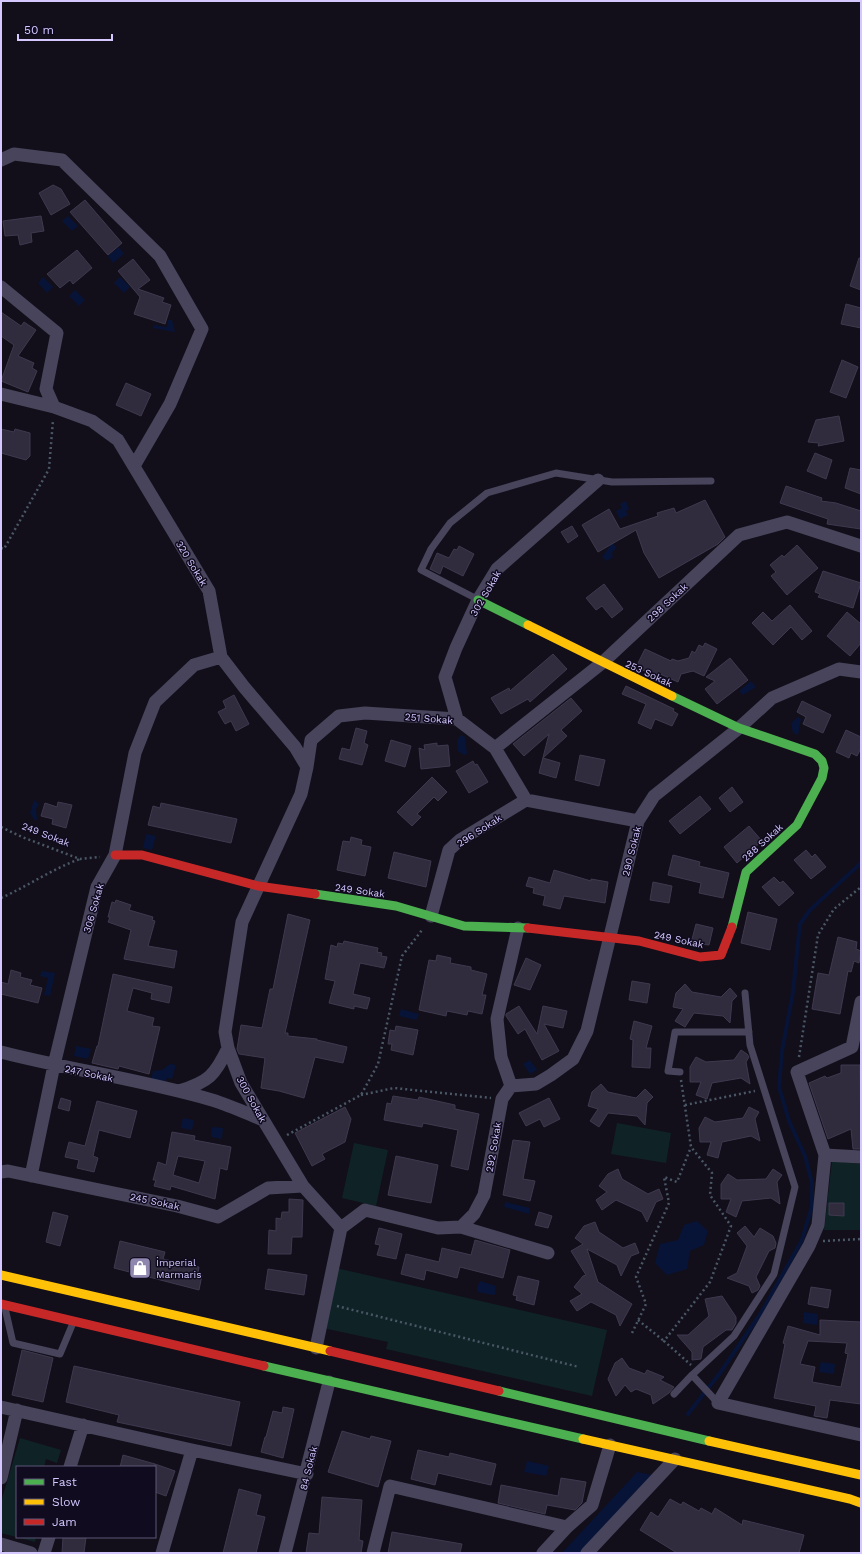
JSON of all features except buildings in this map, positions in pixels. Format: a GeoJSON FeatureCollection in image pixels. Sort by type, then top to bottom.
{"type":"FeatureCollection","features":[{"type":"Feature","properties":{"kind":"main road","name":"253 Sokak"},"geometry":{"type":"LineString","coordinates":[[478,600],[602,663],[739,728],[816,754]]}},
{"type":"Feature","properties":{"kind":"main road","name":"288 Sokak"},"geometry":{"type":"LineString","coordinates":[[721,955],[729,937],[746,872],[797,825],[822,778],[824,768],[822,760],[816,754]]}},
{"type":"Feature","properties":{"kind":"main road","name":"249 Sokak"},"geometry":{"type":"LineString","coordinates":[[115,855],[142,855],[258,886],[396,906],[464,926],[542,929],[639,941],[700,957],[721,955]]}},
{"type":"Feature","properties":{"kind":"main road"},"geometry":{"type":"LineString","coordinates":[[1,1275],[316,1348],[675,1434],[861,1475]]}},
{"type":"Feature","properties":{"kind":"main road"},"geometry":{"type":"LineString","coordinates":[[3,1305],[329,1382],[675,1459],[850,1499],[861,1503]]}},
{"type":"Feature","properties":{"kind":"street"},"geometry":{"type":"LineString","coordinates":[[1,160],[14,154],[62,160],[160,256],[202,329],[170,404],[134,466]]}},
{"type":"Feature","properties":{"kind":"street"},"geometry":{"type":"LineString","coordinates":[[1,287],[57,333],[46,389],[54,407]]}},
{"type":"Feature","properties":{"kind":"street","name":"320 Sokak"},"geometry":{"type":"LineString","coordinates":[[1,394],[54,407],[92,421],[118,440],[209,591],[221,657],[244,688],[295,747],[307,767]]}},
{"type":"Feature","properties":{"kind":"street","name":"302 Sokak"},"geometry":{"type":"LineString","coordinates":[[457,720],[445,677],[456,648],[478,600],[497,569],[598,480]]}},
{"type":"Feature","properties":{"kind":"street","name":"298 Sokak"},"geometry":{"type":"LineString","coordinates":[[495,748],[602,663],[740,535],[787,522],[861,546]]}},
{"type":"Feature","properties":{"kind":"street","name":"306 Sokak"},"geometry":{"type":"LineString","coordinates":[[31,1176],[54,1065],[97,887],[115,855],[135,753],[155,702],[194,665],[221,657]]}},
{"type":"Feature","properties":{"kind":"street","name":"290 Sokak"},"geometry":{"type":"LineString","coordinates":[[511,1086],[536,1084],[573,1059],[587,1032],[638,821],[654,796],[739,728],[772,698],[839,669],[861,672]]}},
{"type":"Feature","properties":{"kind":"street","name":"251 Sokak"},"geometry":{"type":"LineString","coordinates":[[307,767],[311,740],[339,716],[364,713],[457,720],[495,748],[526,800]]}},
{"type":"Feature","properties":{"kind":"street","name":"300 Sokak"},"geometry":{"type":"LineString","coordinates":[[307,767],[301,794],[242,922],[225,1032],[228,1048],[241,1083],[303,1186],[341,1228]]}},
{"type":"Feature","properties":{"kind":"street"},"geometry":{"type":"LineString","coordinates":[[526,800],[638,821]]}},
{"type":"Feature","properties":{"kind":"street","name":"296 Sokak"},"geometry":{"type":"LineString","coordinates":[[431,916],[450,850],[460,840],[526,800]]}},
{"type":"Feature","properties":{"kind":"street"},"geometry":{"type":"LineString","coordinates":[[511,1086],[501,1057],[497,1019],[518,928]]}},
{"type":"Feature","properties":{"kind":"street"},"geometry":{"type":"LineString","coordinates":[[861,1002],[856,1048],[797,1072],[825,1155],[818,1225],[810,1242],[715,1400],[861,1435]]}},
{"type":"Feature","properties":{"kind":"street","name":"247 Sokak"},"geometry":{"type":"LineString","coordinates":[[178,1091],[200,1085],[218,1069],[228,1048]]}},
{"type":"Feature","properties":{"kind":"street","name":"247 Sokak"},"geometry":{"type":"LineString","coordinates":[[1,1052],[213,1100],[263,1120]]}},
{"type":"Feature","properties":{"kind":"street","name":"292 Sokak"},"geometry":{"type":"LineString","coordinates":[[461,1227],[474,1214],[484,1195],[502,1099],[511,1086]]}},
{"type":"Feature","properties":{"kind":"street"},"geometry":{"type":"LineString","coordinates":[[825,1155],[861,1157]]}},
{"type":"Feature","properties":{"kind":"street","name":"245 Sokak"},"geometry":{"type":"LineString","coordinates":[[1,1172],[8,1171],[218,1216],[268,1188],[303,1186]]}},
{"type":"Feature","properties":{"kind":"street"},"geometry":{"type":"LineString","coordinates":[[316,1348],[341,1228],[365,1210],[438,1228],[461,1227],[548,1253]]}},
{"type":"Feature","properties":{"kind":"street","name":"84 Sokak"},"geometry":{"type":"LineString","coordinates":[[285,1553],[307,1474],[329,1382]]}},
{"type":"Feature","properties":{"kind":"street"},"geometry":{"type":"LineString","coordinates":[[1,1407],[307,1474]]}},
{"type":"Feature","properties":{"kind":"street"},"geometry":{"type":"LineString","coordinates":[[1,1478],[17,1410]]}},
{"type":"Feature","properties":{"kind":"street"},"geometry":{"type":"LineString","coordinates":[[70,1466],[83,1425]]}},
{"type":"Feature","properties":{"kind":"street"},"geometry":{"type":"LineString","coordinates":[[543,1553],[567,1527],[592,1505],[610,1445]]}},
{"type":"Feature","properties":{"kind":"street"},"geometry":{"type":"LineString","coordinates":[[162,1553],[192,1450]]}},
{"type":"Feature","properties":{"kind":"street"},"geometry":{"type":"LineString","coordinates":[[587,1553],[675,1459]]}},
{"type":"Feature","properties":{"kind":"street"},"geometry":{"type":"LineString","coordinates":[[373,1553],[390,1486],[567,1527]]}},
{"type":"Feature","properties":{"kind":"street"},"geometry":{"type":"LineString","coordinates":[[44,1553],[49,1538]]}},
{"type":"Feature","properties":{"kind":"street"},"geometry":{"type":"LineString","coordinates":[[1,1544],[31,1553]]}},
{"type":"Feature","properties":{"kind":"lane"},"geometry":{"type":"LineString","coordinates":[[478,600],[421,570],[431,549],[450,523],[486,493],[556,473],[612,482],[711,481]]}},
{"type":"Feature","properties":{"kind":"lane"},"geometry":{"type":"LineString","coordinates":[[674,1394],[734,1336],[774,1274],[795,1187],[750,1045],[745,993]]}},
{"type":"Feature","properties":{"kind":"lane"},"geometry":{"type":"LineString","coordinates":[[680,1072],[668,1071],[675,1032],[749,1032]]}},
{"type":"Feature","properties":{"kind":"lane"},"geometry":{"type":"LineString","coordinates":[[3,1305],[13,1344],[60,1354],[74,1322]]}},
{"type":"Feature","properties":{"kind":"lane"},"geometry":{"type":"LineString","coordinates":[[694,1373],[701,1384],[715,1400]]}},
{"type":"Feature","properties":{"kind":"path"},"geometry":{"type":"LineString","coordinates":[[1,548],[4,549],[48,469],[54,407]]}},
{"type":"Feature","properties":{"kind":"path","name":"249 Sokak"},"geometry":{"type":"LineString","coordinates":[[1,827],[22,837],[80,859],[115,855]]}},
{"type":"Feature","properties":{"kind":"path"},"geometry":{"type":"LineString","coordinates":[[1,898],[22,888],[59,866],[80,859]]}},
{"type":"Feature","properties":{"kind":"path"},"geometry":{"type":"LineString","coordinates":[[797,1072],[818,935],[834,909],[861,887]]}},
{"type":"Feature","properties":{"kind":"path"},"geometry":{"type":"LineString","coordinates":[[361,1095],[378,1064],[402,956],[431,916]]}},
{"type":"Feature","properties":{"kind":"path"},"geometry":{"type":"LineString","coordinates":[[632,1333],[646,1304],[636,1277],[669,1202],[664,1178],[677,1182],[691,1147],[680,1072]]}},
{"type":"Feature","properties":{"kind":"path"},"geometry":{"type":"LineString","coordinates":[[276,1141],[361,1095],[394,1088],[502,1099]]}},
{"type":"Feature","properties":{"kind":"path"},"geometry":{"type":"LineString","coordinates":[[685,1105],[764,1090]]}},
{"type":"Feature","properties":{"kind":"path"},"geometry":{"type":"LineString","coordinates":[[664,1341],[710,1282],[731,1226],[710,1195],[712,1173],[691,1147]]}},
{"type":"Feature","properties":{"kind":"path"},"geometry":{"type":"LineString","coordinates":[[810,1242],[861,1239]]}},
{"type":"Feature","properties":{"kind":"path"},"geometry":{"type":"LineString","coordinates":[[326,1303],[579,1367]]}},
{"type":"Feature","properties":{"kind":"path"},"geometry":{"type":"LineString","coordinates":[[638,1320],[664,1341],[694,1373]]}},
{"type":"Feature","properties":{"kind":"green space"},"geometry":{"type":"Polygon","coordinates":[[[617,1123],[671,1133],[666,1163],[611,1154],[617,1123]]]}},
{"type":"Feature","properties":{"kind":"green space"},"geometry":{"type":"Polygon","coordinates":[[[354,1143],[388,1150],[376,1206],[342,1198],[354,1143]]]}},
{"type":"Feature","properties":{"kind":"green space"},"geometry":{"type":"Polygon","coordinates":[[[832,1161],[861,1164],[861,1230],[824,1230],[832,1161]]]}},
{"type":"Feature","properties":{"kind":"green space"},"geometry":{"type":"Polygon","coordinates":[[[336,1268],[607,1330],[592,1396],[386,1349],[388,1342],[323,1328],[336,1268]]]}},
{"type":"Feature","properties":{"kind":"green space"},"geometry":{"type":"Polygon","coordinates":[[[20,1438],[61,1450],[57,1463],[46,1459],[44,1466],[16,1466],[16,1537],[1,1533],[1,1502],[20,1438]]]}},
{"type":"Feature","properties":{"kind":"green space"},"geometry":{"type":"Polygon","coordinates":[[[20,1538],[36,1538],[35,1542],[20,1538]]]}},
{"type":"Feature","properties":{"kind":"water"},"geometry":{"type":"Polygon","coordinates":[[[68,216],[78,226],[72,231],[62,221],[68,216]]]}},
{"type":"Feature","properties":{"kind":"water"},"geometry":{"type":"Polygon","coordinates":[[[119,247],[124,254],[113,263],[108,256],[119,247]]]}},
{"type":"Feature","properties":{"kind":"water"},"geometry":{"type":"Polygon","coordinates":[[[43,277],[53,287],[47,293],[38,283],[43,277]]]}},
{"type":"Feature","properties":{"kind":"water"},"geometry":{"type":"Polygon","coordinates":[[[120,277],[130,287],[124,293],[114,283],[120,277]]]}},
{"type":"Feature","properties":{"kind":"water"},"geometry":{"type":"Polygon","coordinates":[[[75,290],[85,300],[79,306],[69,296],[75,290]]]}},
{"type":"Feature","properties":{"kind":"water"},"geometry":{"type":"Polygon","coordinates":[[[168,320],[172,320],[175,332],[153,328],[154,325],[167,327],[168,320]]]}},
{"type":"Feature","properties":{"kind":"water"},"geometry":{"type":"Polygon","coordinates":[[[626,501],[629,509],[626,511],[628,515],[620,519],[616,511],[622,508],[620,504],[626,501]]]}},
{"type":"Feature","properties":{"kind":"water"},"geometry":{"type":"Polygon","coordinates":[[[610,542],[617,547],[612,553],[613,557],[607,561],[602,557],[610,546],[610,542]]]}},
{"type":"Feature","properties":{"kind":"water"},"geometry":{"type":"Polygon","coordinates":[[[751,681],[756,687],[743,695],[739,691],[751,681]]]}},
{"type":"Feature","properties":{"kind":"water"},"geometry":{"type":"Polygon","coordinates":[[[798,717],[801,719],[798,735],[793,733],[791,723],[798,717]]]}},
{"type":"Feature","properties":{"kind":"water"},"geometry":{"type":"Polygon","coordinates":[[[461,735],[465,737],[467,754],[464,755],[458,751],[457,740],[461,735]]]}},
{"type":"Feature","properties":{"kind":"water"},"geometry":{"type":"Polygon","coordinates":[[[34,800],[39,804],[36,809],[37,820],[34,820],[30,813],[34,800]]]}},
{"type":"Feature","properties":{"kind":"water"},"geometry":{"type":"Polygon","coordinates":[[[146,834],[156,836],[152,850],[143,848],[146,834]]]}},
{"type":"Feature","properties":{"kind":"water"},"geometry":{"type":"Polygon","coordinates":[[[42,971],[55,973],[50,996],[44,995],[48,978],[40,976],[42,971]]]}},
{"type":"Feature","properties":{"kind":"water"},"geometry":{"type":"Polygon","coordinates":[[[401,1009],[419,1014],[416,1020],[399,1016],[401,1009]]]}},
{"type":"Feature","properties":{"kind":"water"},"geometry":{"type":"Polygon","coordinates":[[[76,1046],[91,1049],[88,1059],[74,1056],[76,1046]]]}},
{"type":"Feature","properties":{"kind":"water"},"geometry":{"type":"Polygon","coordinates":[[[530,1060],[537,1070],[530,1074],[523,1064],[530,1060]]]}},
{"type":"Feature","properties":{"kind":"water"},"geometry":{"type":"Polygon","coordinates":[[[170,1064],[176,1065],[172,1079],[167,1078],[165,1083],[151,1080],[153,1071],[162,1070],[170,1064]]]}},
{"type":"Feature","properties":{"kind":"water"},"geometry":{"type":"Polygon","coordinates":[[[183,1118],[194,1120],[192,1130],[181,1128],[183,1118]]]}},
{"type":"Feature","properties":{"kind":"water"},"geometry":{"type":"Polygon","coordinates":[[[212,1127],[223,1128],[222,1139],[211,1137],[212,1127]]]}},
{"type":"Feature","properties":{"kind":"water"},"geometry":{"type":"Polygon","coordinates":[[[505,1202],[530,1208],[529,1214],[504,1207],[505,1202]]]}},
{"type":"Feature","properties":{"kind":"water"},"geometry":{"type":"Polygon","coordinates":[[[697,1221],[708,1231],[704,1245],[690,1251],[687,1269],[667,1275],[655,1263],[660,1244],[678,1240],[684,1225],[697,1221]]]}},
{"type":"Feature","properties":{"kind":"water"},"geometry":{"type":"Polygon","coordinates":[[[480,1281],[496,1286],[495,1294],[493,1295],[478,1292],[477,1287],[480,1281]]]}},
{"type":"Feature","properties":{"kind":"water"},"geometry":{"type":"Polygon","coordinates":[[[804,1312],[818,1314],[817,1325],[803,1323],[804,1312]]]}},
{"type":"Feature","properties":{"kind":"water"},"geometry":{"type":"Polygon","coordinates":[[[821,1362],[835,1364],[834,1374],[819,1372],[821,1362]]]}},
{"type":"Feature","properties":{"kind":"water"},"geometry":{"type":"Polygon","coordinates":[[[527,1461],[549,1466],[546,1476],[524,1472],[527,1461]]]}},
{"type":"Feature","properties":{"kind":"water"},"geometry":{"type":"Polygon","coordinates":[[[637,1472],[653,1475],[580,1553],[562,1553],[637,1472]]]}},
{"type":"Feature","properties":{"kind":"waterway"},"geometry":{"type":"LineString","coordinates":[[688,1414],[720,1373],[761,1313],[802,1240],[812,1206],[812,1183],[805,1156],[789,1121],[779,1087],[782,1051],[793,992],[800,924],[810,910],[861,863]]}},
{"type":"Feature","properties":{"kind":"traffic: fast"},"geometry":{"type":"LineString","coordinates":[[478,600],[528,625]]}},
{"type":"Feature","properties":{"kind":"traffic: fast"},"geometry":{"type":"LineString","coordinates":[[672,696],[739,728],[815,754],[822,761],[824,768],[822,778],[797,825],[746,872],[732,927]]}},
{"type":"Feature","properties":{"kind":"traffic: fast"},"geometry":{"type":"LineString","coordinates":[[315,894],[396,906],[464,926],[528,928]]}},
{"type":"Feature","properties":{"kind":"traffic: fast"},"geometry":{"type":"LineString","coordinates":[[264,1366],[583,1439]]}},
{"type":"Feature","properties":{"kind":"traffic: fast"},"geometry":{"type":"LineString","coordinates":[[499,1391],[709,1441]]}},
{"type":"Feature","properties":{"kind":"traffic: slow"},"geometry":{"type":"LineString","coordinates":[[528,625],[672,696]]}},
{"type":"Feature","properties":{"kind":"traffic: slow"},"geometry":{"type":"LineString","coordinates":[[1,1275],[330,1351]]}},
{"type":"Feature","properties":{"kind":"traffic: slow"},"geometry":{"type":"LineString","coordinates":[[583,1439],[850,1499],[861,1503]]}},
{"type":"Feature","properties":{"kind":"traffic: slow"},"geometry":{"type":"LineString","coordinates":[[709,1441],[861,1475]]}},
{"type":"Feature","properties":{"kind":"traffic: jam"},"geometry":{"type":"LineString","coordinates":[[115,855],[142,855],[258,886],[315,894]]}},
{"type":"Feature","properties":{"kind":"traffic: jam"},"geometry":{"type":"LineString","coordinates":[[528,928],[639,941],[700,957],[721,955],[732,927]]}},
{"type":"Feature","properties":{"kind":"traffic: jam"},"geometry":{"type":"LineString","coordinates":[[1,1304],[264,1366]]}},
{"type":"Feature","properties":{"kind":"traffic: jam"},"geometry":{"type":"LineString","coordinates":[[330,1351],[499,1391]]}},
{"type":"Feature","properties":{"kind":"place","name":"İmperial Marmaris"},"geometry":{"type":"Point","coordinates":[140,1268]}}]}
